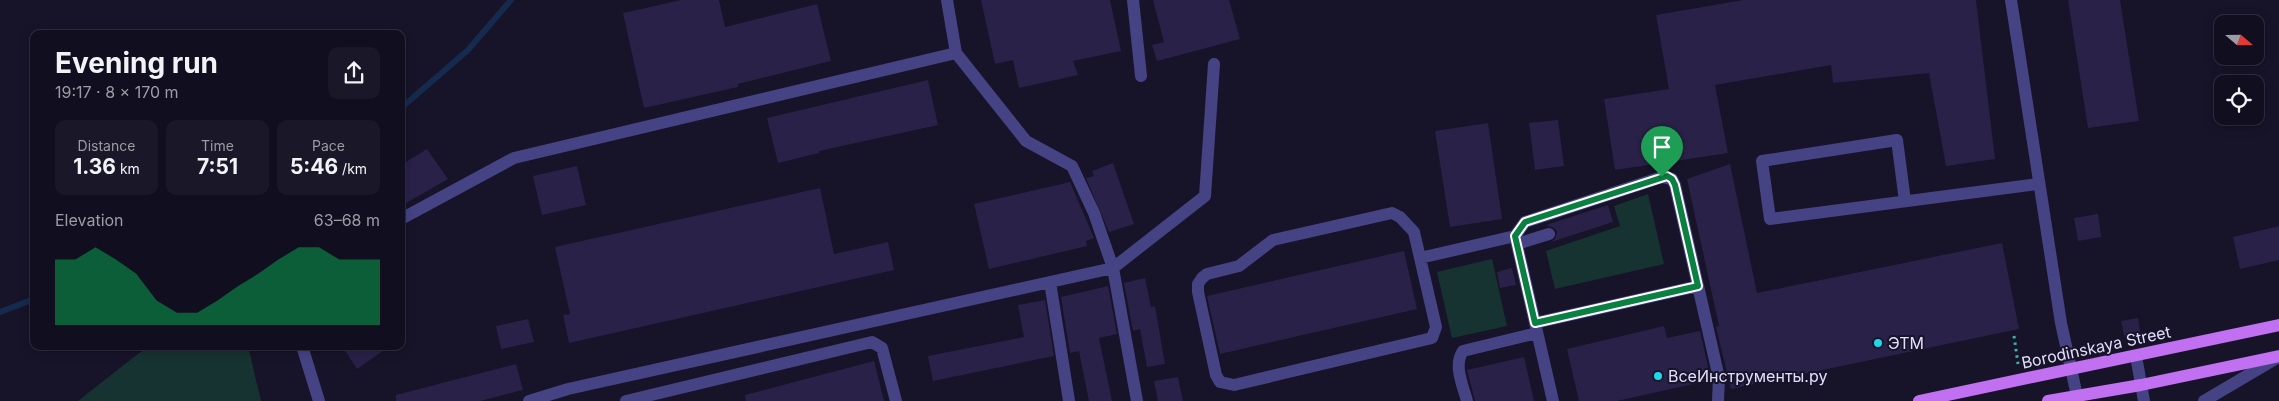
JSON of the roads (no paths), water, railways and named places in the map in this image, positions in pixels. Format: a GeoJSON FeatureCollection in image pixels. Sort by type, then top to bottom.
{"type":"FeatureCollection","features":[{"type":"Feature","properties":{"kind":"main road","name":"Borodinskaya Street"},"geometry":{"type":"LineString","coordinates":[[1919,401],[2279,325]]}},
{"type":"Feature","properties":{"kind":"main road"},"geometry":{"type":"LineString","coordinates":[[2048,401],[2279,356]]}},
{"type":"Feature","properties":{"kind":"street"},"geometry":{"type":"LineString","coordinates":[[947,0],[956,53],[1026,141],[1072,166],[1094,213],[1113,268],[1137,401]]}},
{"type":"Feature","properties":{"kind":"street"},"geometry":{"type":"LineString","coordinates":[[1133,0],[1141,76]]}},
{"type":"Feature","properties":{"kind":"street"},"geometry":{"type":"LineString","coordinates":[[2011,0],[2061,323],[2077,396]]}},
{"type":"Feature","properties":{"kind":"street"},"geometry":{"type":"LineString","coordinates":[[405,217],[514,158],[956,53]]}},
{"type":"Feature","properties":{"kind":"street"},"geometry":{"type":"LineString","coordinates":[[529,401],[587,385],[1113,268],[1205,196],[1214,64]]}},
{"type":"Feature","properties":{"kind":"street"},"geometry":{"type":"LineString","coordinates":[[1905,201],[1897,140],[1762,161],[1770,218],[1905,201],[2038,184]]}},
{"type":"Feature","properties":{"kind":"street"},"geometry":{"type":"LineString","coordinates":[[1553,401],[1516,240],[1525,222],[1667,176],[1672,179],[1675,185],[1719,378],[1718,401]]}},
{"type":"Feature","properties":{"kind":"street"},"geometry":{"type":"LineString","coordinates":[[1392,212],[1400,217],[1414,232],[1420,258],[1436,327],[1432,338],[1234,385],[1220,382],[1216,375],[1198,292],[1198,284],[1207,274],[1240,266],[1273,240],[1392,212]]}},
{"type":"Feature","properties":{"kind":"street"},"geometry":{"type":"LineString","coordinates":[[1420,258],[1549,234]]}},
{"type":"Feature","properties":{"kind":"street"},"geometry":{"type":"LineString","coordinates":[[1050,282],[1070,401]]}},
{"type":"Feature","properties":{"kind":"street"},"geometry":{"type":"LineString","coordinates":[[1466,401],[1458,365],[1459,357],[1463,352],[1536,328],[1698,286]]}},
{"type":"Feature","properties":{"kind":"street"},"geometry":{"type":"LineString","coordinates":[[626,401],[872,342],[882,348],[896,401]]}},
{"type":"Feature","properties":{"kind":"street"},"geometry":{"type":"LineString","coordinates":[[303,350],[319,401]]}},
{"type":"Feature","properties":{"kind":"street"},"geometry":{"type":"LineString","coordinates":[[2136,356],[2144,401]]}},
{"type":"Feature","properties":{"kind":"street"},"geometry":{"type":"LineString","coordinates":[[2204,401],[2206,398],[2279,356]]}},
{"type":"Feature","properties":{"kind":"waterway"},"geometry":{"type":"LineString","coordinates":[[405,105],[468,50],[511,0]]}},
{"type":"Feature","properties":{"kind":"waterway"},"geometry":{"type":"LineString","coordinates":[[0,312],[30,301]]}},
{"type":"Feature","properties":{"kind":"place","name":"ЭТМ"},"geometry":{"type":"Point","coordinates":[1878,343]}},
{"type":"Feature","properties":{"kind":"place","name":"ВсеИнструменты.ру"},"geometry":{"type":"Point","coordinates":[1658,376]}}]}
